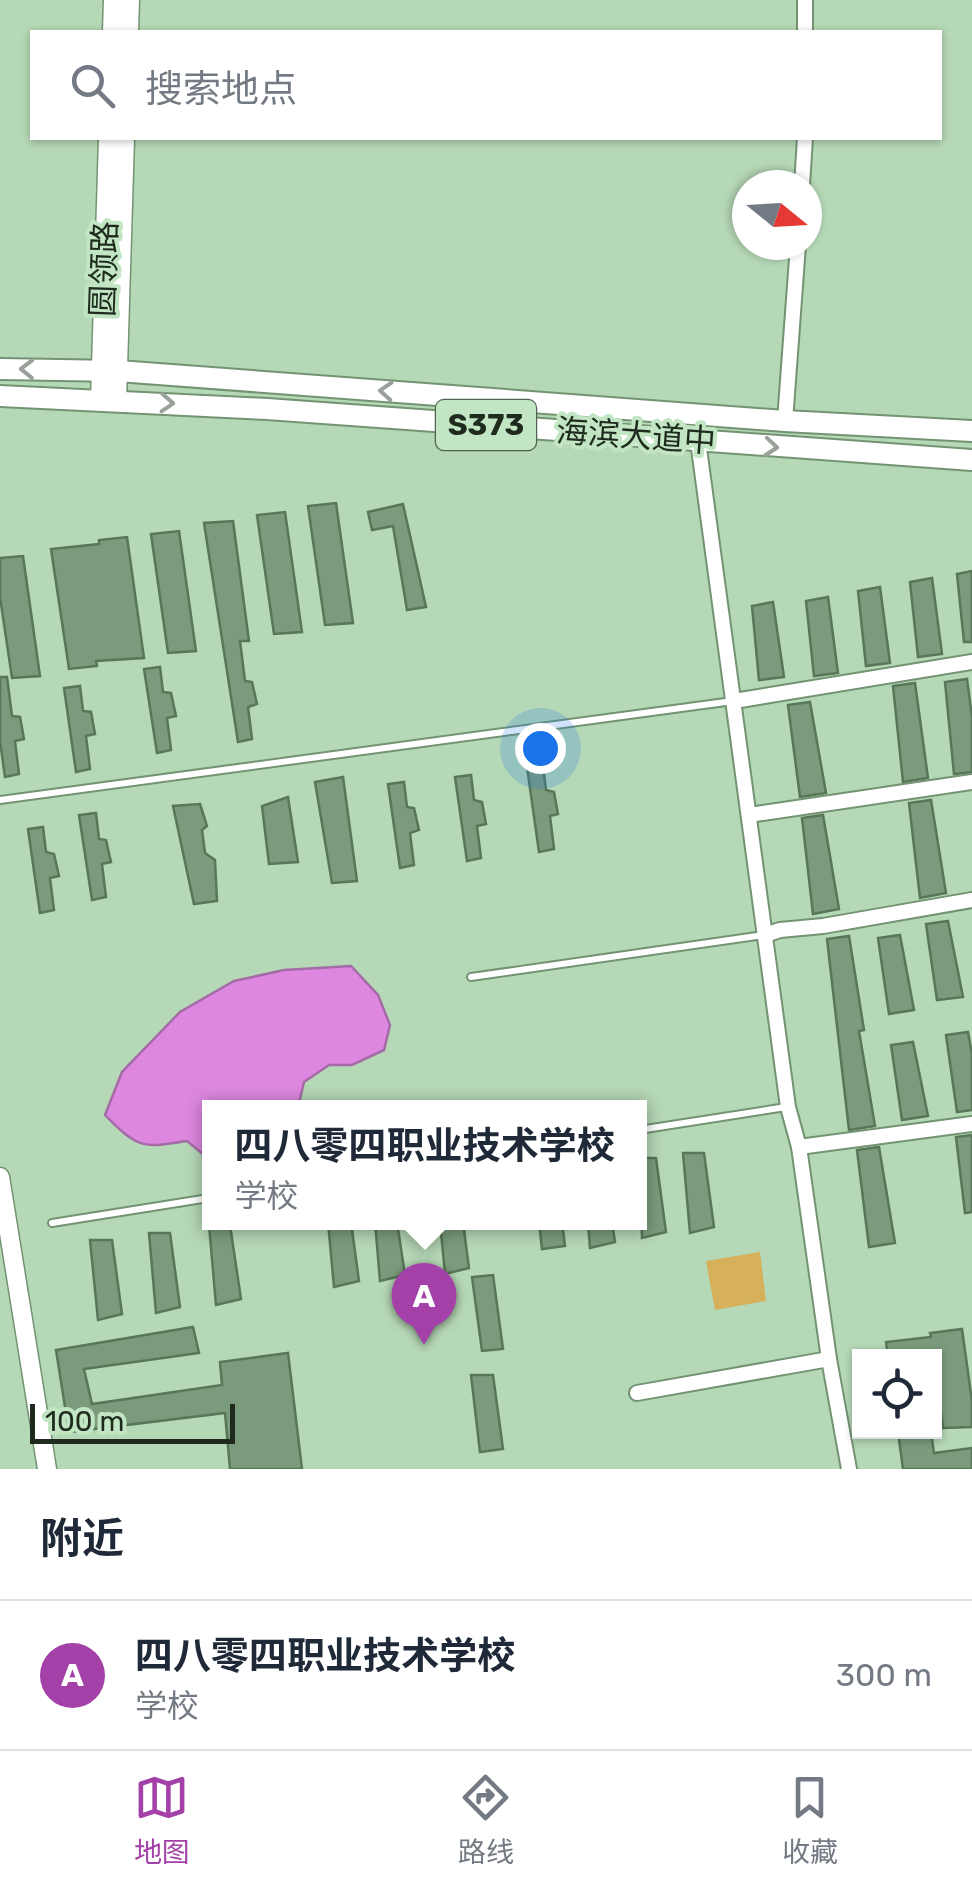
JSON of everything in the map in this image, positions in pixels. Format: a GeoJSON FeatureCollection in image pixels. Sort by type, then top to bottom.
{"type":"FeatureCollection","features":[{"type":"Feature","properties":{"kind":"main road","name":"海滨大道中"},"geometry":{"type":"LineString","coordinates":[[0,368],[109,370],[972,432]]}},
{"type":"Feature","properties":{"kind":"main road","name":"海滨大道中"},"geometry":{"type":"LineString","coordinates":[[0,396],[267,409],[972,460]]}},
{"type":"Feature","properties":{"kind":"street"},"geometry":{"type":"LineString","coordinates":[[112,0],[112,30]]}},
{"type":"Feature","properties":{"kind":"street"},"geometry":{"type":"LineString","coordinates":[[129,30],[130,0]]}},
{"type":"Feature","properties":{"kind":"street"},"geometry":{"type":"LineString","coordinates":[[805,0],[806,30]]}},
{"type":"Feature","properties":{"kind":"street","name":"圆领路"},"geometry":{"type":"LineString","coordinates":[[108,140],[109,370]]}},
{"type":"Feature","properties":{"kind":"street","name":"圆领路"},"geometry":{"type":"LineString","coordinates":[[108,400],[125,140]]}},
{"type":"Feature","properties":{"kind":"street"},"geometry":{"type":"LineString","coordinates":[[803,170],[806,140]]}},
{"type":"Feature","properties":{"kind":"street"},"geometry":{"type":"LineString","coordinates":[[785,421],[797,260]]}},
{"type":"Feature","properties":{"kind":"street"},"geometry":{"type":"LineString","coordinates":[[698,441],[788,1106],[799,1147],[848,1469]]}},
{"type":"Feature","properties":{"kind":"street"},"geometry":{"type":"LineString","coordinates":[[734,700],[972,662]]}},
{"type":"Feature","properties":{"kind":"street"},"geometry":{"type":"LineString","coordinates":[[749,815],[972,782]]}},
{"type":"Feature","properties":{"kind":"street"},"geometry":{"type":"LineString","coordinates":[[765,935],[972,900]]}},
{"type":"Feature","properties":{"kind":"street"},"geometry":{"type":"LineString","coordinates":[[799,1147],[972,1124]]}},
{"type":"Feature","properties":{"kind":"street"},"geometry":{"type":"LineString","coordinates":[[0,1177],[47,1469]]}},
{"type":"Feature","properties":{"kind":"street"},"geometry":{"type":"LineString","coordinates":[[637,1393],[829,1359]]}},
{"type":"Feature","properties":{"kind":"lane"},"geometry":{"type":"LineString","coordinates":[[0,800],[734,700]]}},
{"type":"Feature","properties":{"kind":"lane"},"geometry":{"type":"LineString","coordinates":[[471,977],[765,935]]}},
{"type":"Feature","properties":{"kind":"lane"},"geometry":{"type":"LineString","coordinates":[[647,1129],[788,1106]]}},
{"type":"Feature","properties":{"kind":"lane"},"geometry":{"type":"LineString","coordinates":[[52,1222],[202,1199]]}},
{"type":"Feature","properties":{"kind":"shaded area"},"geometry":{"type":"Polygon","coordinates":[[[351,966],[378,995],[390,1025],[384,1050],[352,1065],[329,1065],[304,1082],[300,1100],[202,1100],[202,1153],[187,1141],[150,1145],[134,1140],[105,1115],[122,1072],[180,1012],[234,981],[284,970],[351,966]]]}},
{"type":"Feature","properties":{"kind":"shaded area"},"geometry":{"type":"Polygon","coordinates":[[[760,1252],[766,1301],[715,1310],[706,1261],[760,1252]]]}},
{"type":"Feature","properties":{"kind":"building"},"geometry":{"type":"Polygon","coordinates":[[[336,503],[353,623],[325,625],[308,506],[336,503]]]}},
{"type":"Feature","properties":{"kind":"building"},"geometry":{"type":"Polygon","coordinates":[[[403,504],[426,607],[407,610],[393,526],[372,530],[368,512],[403,504]]]}},
{"type":"Feature","properties":{"kind":"building"},"geometry":{"type":"Polygon","coordinates":[[[285,512],[302,632],[274,634],[257,515],[285,512]]]}},
{"type":"Feature","properties":{"kind":"building"},"geometry":{"type":"Polygon","coordinates":[[[233,521],[249,641],[240,641],[245,681],[252,682],[257,704],[248,707],[252,739],[238,742],[204,523],[233,521]]]}},
{"type":"Feature","properties":{"kind":"building"},"geometry":{"type":"Polygon","coordinates":[[[179,531],[196,651],[168,653],[151,534],[179,531]]]}},
{"type":"Feature","properties":{"kind":"building"},"geometry":{"type":"Polygon","coordinates":[[[127,537],[144,658],[96,661],[97,666],[69,669],[51,549],[127,537]]]}},
{"type":"Feature","properties":{"kind":"building"},"geometry":{"type":"Polygon","coordinates":[[[23,556],[40,676],[12,678],[0,597],[0,558],[23,556]]]}},
{"type":"Feature","properties":{"kind":"building"},"geometry":{"type":"Polygon","coordinates":[[[972,571],[972,642],[964,642],[957,574],[972,571]]]}},
{"type":"Feature","properties":{"kind":"building"},"geometry":{"type":"Polygon","coordinates":[[[932,578],[942,654],[918,657],[910,582],[932,578]]]}},
{"type":"Feature","properties":{"kind":"building"},"geometry":{"type":"Polygon","coordinates":[[[880,587],[890,663],[866,666],[858,591],[880,587]]]}},
{"type":"Feature","properties":{"kind":"building"},"geometry":{"type":"Polygon","coordinates":[[[828,597],[838,673],[814,676],[806,601],[828,597]]]}},
{"type":"Feature","properties":{"kind":"building"},"geometry":{"type":"Polygon","coordinates":[[[773,602],[784,677],[759,680],[752,606],[773,602]]]}},
{"type":"Feature","properties":{"kind":"building"},"geometry":{"type":"Polygon","coordinates":[[[160,667],[163,692],[171,693],[176,716],[167,718],[171,750],[157,753],[144,669],[160,667]]]}},
{"type":"Feature","properties":{"kind":"building"},"geometry":{"type":"Polygon","coordinates":[[[0,677],[7,677],[12,716],[20,717],[24,739],[15,741],[19,774],[5,777],[0,741],[0,677]]]}},
{"type":"Feature","properties":{"kind":"building"},"geometry":{"type":"Polygon","coordinates":[[[967,679],[972,772],[954,774],[945,682],[967,679]]]}},
{"type":"Feature","properties":{"kind":"building"},"geometry":{"type":"Polygon","coordinates":[[[915,683],[928,778],[903,782],[893,686],[915,683]]]}},
{"type":"Feature","properties":{"kind":"building"},"geometry":{"type":"Polygon","coordinates":[[[80,686],[83,711],[91,712],[95,734],[86,736],[90,769],[76,772],[64,688],[80,686]]]}},
{"type":"Feature","properties":{"kind":"building"},"geometry":{"type":"Polygon","coordinates":[[[810,702],[826,793],[800,797],[788,705],[810,702]]]}},
{"type":"Feature","properties":{"kind":"building"},"geometry":{"type":"Polygon","coordinates":[[[543,765],[546,790],[554,792],[558,814],[550,816],[554,849],[539,852],[527,767],[543,765]]]}},
{"type":"Feature","properties":{"kind":"building"},"geometry":{"type":"Polygon","coordinates":[[[471,775],[474,800],[482,802],[486,824],[477,826],[481,858],[467,861],[455,777],[471,775]]]}},
{"type":"Feature","properties":{"kind":"building"},"geometry":{"type":"Polygon","coordinates":[[[343,777],[357,881],[332,883],[315,782],[343,777]]]}},
{"type":"Feature","properties":{"kind":"building"},"geometry":{"type":"Polygon","coordinates":[[[404,782],[407,807],[414,808],[419,830],[410,833],[414,865],[400,868],[388,784],[404,782]]]}},
{"type":"Feature","properties":{"kind":"building"},"geometry":{"type":"Polygon","coordinates":[[[288,797],[298,862],[269,864],[262,806],[288,797]]]}},
{"type":"Feature","properties":{"kind":"building"},"geometry":{"type":"Polygon","coordinates":[[[931,800],[946,893],[920,898],[909,803],[931,800]]]}},
{"type":"Feature","properties":{"kind":"building"},"geometry":{"type":"Polygon","coordinates":[[[200,804],[207,826],[202,830],[205,853],[215,860],[217,901],[194,904],[173,806],[200,804]]]}},
{"type":"Feature","properties":{"kind":"building"},"geometry":{"type":"Polygon","coordinates":[[[96,813],[99,839],[106,840],[111,862],[102,864],[106,897],[92,900],[79,815],[96,813]]]}},
{"type":"Feature","properties":{"kind":"building"},"geometry":{"type":"Polygon","coordinates":[[[823,815],[839,909],[813,914],[802,818],[823,815]]]}},
{"type":"Feature","properties":{"kind":"building"},"geometry":{"type":"Polygon","coordinates":[[[43,827],[46,852],[54,854],[59,876],[50,878],[54,910],[40,913],[28,829],[43,827]]]}},
{"type":"Feature","properties":{"kind":"building"},"geometry":{"type":"Polygon","coordinates":[[[948,921],[963,997],[937,1000],[926,924],[948,921]]]}},
{"type":"Feature","properties":{"kind":"building"},"geometry":{"type":"Polygon","coordinates":[[[900,935],[914,1010],[889,1014],[878,938],[900,935]]]}},
{"type":"Feature","properties":{"kind":"building"},"geometry":{"type":"Polygon","coordinates":[[[849,936],[875,1126],[849,1130],[827,939],[849,936]]]}},
{"type":"Feature","properties":{"kind":"building"},"geometry":{"type":"Polygon","coordinates":[[[968,1032],[972,1110],[957,1112],[946,1035],[968,1032]]]}},
{"type":"Feature","properties":{"kind":"building"},"geometry":{"type":"Polygon","coordinates":[[[913,1042],[928,1116],[902,1120],[891,1045],[913,1042]]]}},
{"type":"Feature","properties":{"kind":"building"},"geometry":{"type":"Polygon","coordinates":[[[972,1135],[972,1212],[965,1213],[956,1137],[972,1135]]]}},
{"type":"Feature","properties":{"kind":"building"},"geometry":{"type":"Polygon","coordinates":[[[879,1147],[895,1243],[869,1247],[857,1150],[879,1147]]]}},
{"type":"Feature","properties":{"kind":"building"},"geometry":{"type":"Polygon","coordinates":[[[683,1153],[704,1153],[714,1227],[690,1233],[683,1153]]]}},
{"type":"Feature","properties":{"kind":"building"},"geometry":{"type":"Polygon","coordinates":[[[647,1158],[656,1158],[666,1232],[642,1238],[642,1230],[647,1230],[647,1158]]]}},
{"type":"Feature","properties":{"kind":"building"},"geometry":{"type":"Polygon","coordinates":[[[209,1230],[231,1230],[241,1299],[216,1305],[209,1230]]]}},
{"type":"Feature","properties":{"kind":"building"},"geometry":{"type":"Polygon","coordinates":[[[329,1230],[352,1230],[359,1281],[334,1287],[329,1230]]]}},
{"type":"Feature","properties":{"kind":"building"},"geometry":{"type":"Polygon","coordinates":[[[376,1230],[398,1230],[405,1275],[380,1281],[376,1230]]]}},
{"type":"Feature","properties":{"kind":"building"},"geometry":{"type":"Polygon","coordinates":[[[441,1230],[464,1230],[469,1268],[445,1274],[441,1230]]]}},
{"type":"Feature","properties":{"kind":"building"},"geometry":{"type":"Polygon","coordinates":[[[540,1230],[563,1230],[565,1246],[542,1249],[540,1230]]]}},
{"type":"Feature","properties":{"kind":"building"},"geometry":{"type":"Polygon","coordinates":[[[589,1230],[613,1230],[615,1242],[590,1248],[589,1230]]]}},
{"type":"Feature","properties":{"kind":"building"},"geometry":{"type":"Polygon","coordinates":[[[149,1233],[170,1233],[180,1307],[156,1313],[149,1233]]]}},
{"type":"Feature","properties":{"kind":"building"},"geometry":{"type":"Polygon","coordinates":[[[90,1240],[112,1240],[122,1314],[98,1320],[90,1240]]]}},
{"type":"Feature","properties":{"kind":"building"},"geometry":{"type":"Polygon","coordinates":[[[493,1275],[503,1349],[482,1351],[472,1277],[493,1275]]]}},
{"type":"Feature","properties":{"kind":"building"},"geometry":{"type":"Polygon","coordinates":[[[193,1327],[199,1353],[84,1369],[92,1404],[222,1385],[220,1362],[288,1353],[302,1469],[230,1469],[225,1413],[69,1432],[56,1350],[193,1327]]]}},
{"type":"Feature","properties":{"kind":"building"},"geometry":{"type":"Polygon","coordinates":[[[962,1329],[972,1427],[943,1428],[942,1349],[887,1349],[886,1342],[931,1337],[930,1333],[962,1329]]]}},
{"type":"Feature","properties":{"kind":"building"},"geometry":{"type":"Polygon","coordinates":[[[471,1375],[493,1375],[503,1449],[480,1452],[471,1375]]]}},
{"type":"Feature","properties":{"kind":"building"},"geometry":{"type":"Polygon","coordinates":[[[899,1439],[932,1439],[934,1453],[972,1448],[972,1469],[903,1469],[899,1439]]]}},
{"type":"Feature","properties":{"kind":"place","name":"四八零四职业技术学校"},"geometry":{"type":"Point","coordinates":[424,1345]}}]}
